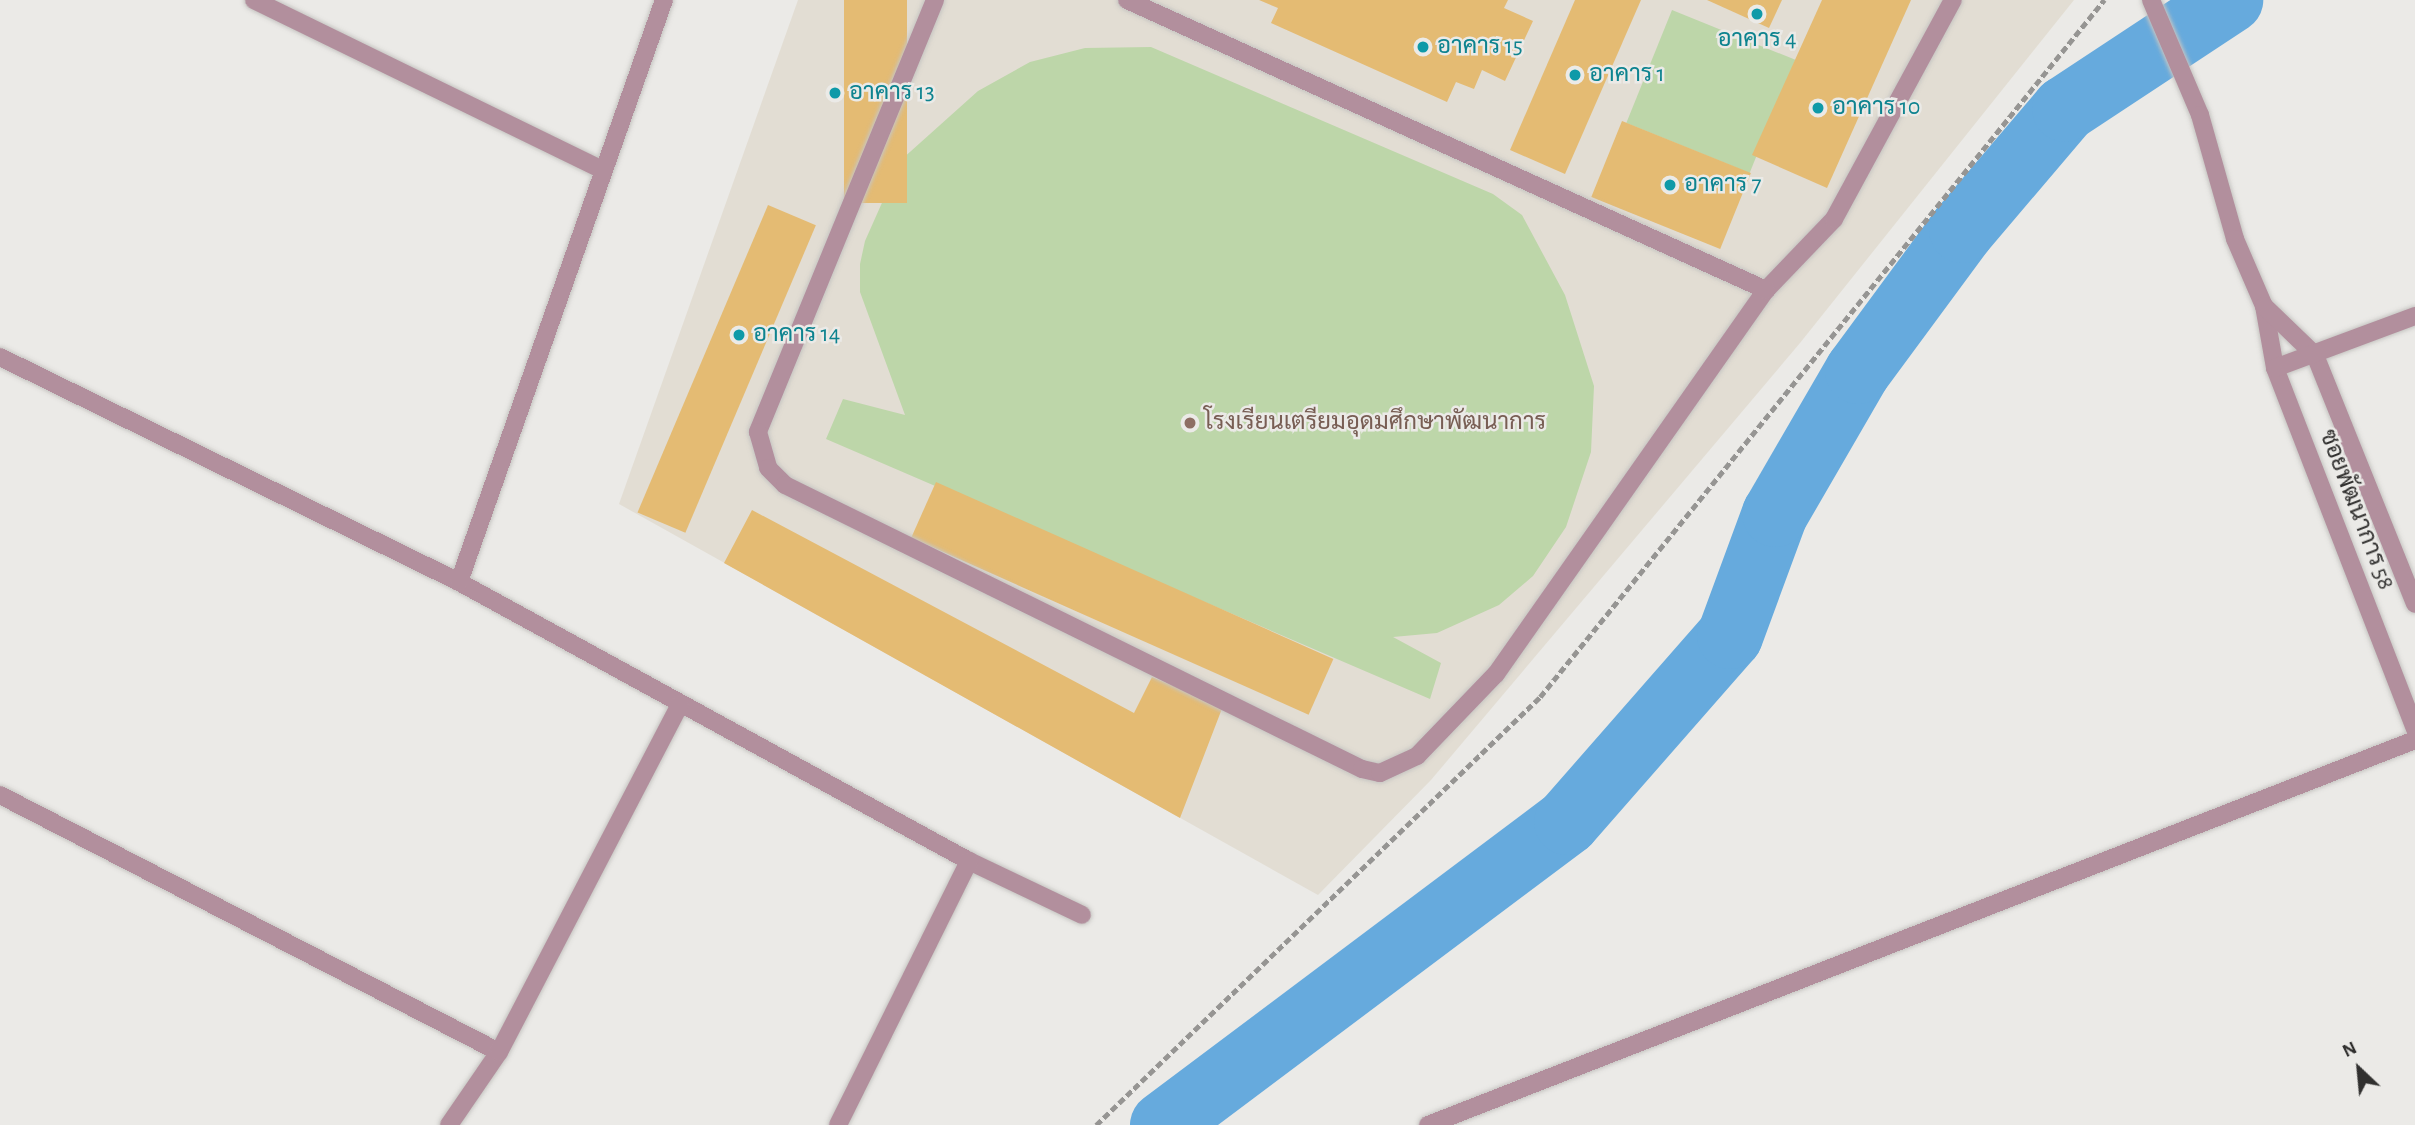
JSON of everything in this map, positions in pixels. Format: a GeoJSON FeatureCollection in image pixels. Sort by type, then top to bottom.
{"type":"FeatureCollection","features":[{"type":"Feature","properties":{"kind":"street"},"geometry":{"type":"LineString","coordinates":[[254,0],[603,170]]}},
{"type":"Feature","properties":{"kind":"street"},"geometry":{"type":"LineString","coordinates":[[459,582],[664,0]]}},
{"type":"Feature","properties":{"kind":"street"},"geometry":{"type":"LineString","coordinates":[[935,0],[758,432],[768,468],[797,491],[1362,769],[1380,773],[1417,756],[1496,674],[1766,290],[1834,219],[1953,0]]}},
{"type":"Feature","properties":{"kind":"street"},"geometry":{"type":"LineString","coordinates":[[1127,0],[1766,290]]}},
{"type":"Feature","properties":{"kind":"street","name":"ซอยพัฒนาการ 58"},"geometry":{"type":"LineString","coordinates":[[2151,0],[2200,116],[2235,239],[2264,306],[2275,368],[2415,729]]}},
{"type":"Feature","properties":{"kind":"street","name":"ซอยพัฒนาการ 58"},"geometry":{"type":"LineString","coordinates":[[2264,306],[2315,355],[2415,604]]}},
{"type":"Feature","properties":{"kind":"street"},"geometry":{"type":"LineString","coordinates":[[2275,368],[2415,316]]}},
{"type":"Feature","properties":{"kind":"street"},"geometry":{"type":"LineString","coordinates":[[0,357],[459,582],[969,860],[1082,915]]}},
{"type":"Feature","properties":{"kind":"street"},"geometry":{"type":"LineString","coordinates":[[449,1125],[499,1052],[680,704]]}},
{"type":"Feature","properties":{"kind":"street"},"geometry":{"type":"LineString","coordinates":[[1428,1125],[2415,740]]}},
{"type":"Feature","properties":{"kind":"street"},"geometry":{"type":"LineString","coordinates":[[0,795],[499,1052]]}},
{"type":"Feature","properties":{"kind":"street"},"geometry":{"type":"LineString","coordinates":[[838,1125],[969,860]]}},
{"type":"Feature","properties":{"kind":"path"},"geometry":{"type":"LineString","coordinates":[[1096,1125],[1540,697],[2104,0]]}},
{"type":"Feature","properties":{"kind":"shaded area","name":"โรงเรียนเตรียมอุดมศึกษาพัฒนาการ"},"geometry":{"type":"Polygon","coordinates":[[[798,0],[2074,0],[1800,343],[1431,780],[1318,895],[619,504],[798,0]]]}},
{"type":"Feature","properties":{"kind":"green space"},"geometry":{"type":"Polygon","coordinates":[[[1672,10],[1795,60],[1750,173],[1626,123],[1672,10]]]}},
{"type":"Feature","properties":{"kind":"green space"},"geometry":{"type":"Polygon","coordinates":[[[1151,47],[1493,194],[1522,215],[1565,295],[1594,386],[1591,452],[1566,527],[1533,576],[1499,605],[1437,633],[1393,637],[1441,663],[1430,699],[826,439],[843,399],[905,415],[860,292],[860,264],[865,241],[901,160],[978,91],[1030,62],[1085,48],[1151,47]]]}},
{"type":"Feature","properties":{"kind":"building"},"geometry":{"type":"Polygon","coordinates":[[[844,0],[907,0],[907,203],[844,203],[844,0]]]}},
{"type":"Feature","properties":{"kind":"building","name":"อาคาร 15"},"geometry":{"type":"Polygon","coordinates":[[[1259,0],[1508,0],[1504,8],[1533,21],[1505,81],[1482,70],[1474,89],[1456,82],[1447,102],[1271,23],[1278,8],[1259,0]]]}},
{"type":"Feature","properties":{"kind":"building","name":"อาคาร 1"},"geometry":{"type":"Polygon","coordinates":[[[1575,0],[1641,0],[1565,174],[1510,150],[1575,0]]]}},
{"type":"Feature","properties":{"kind":"building","name":"อาคาร 4"},"geometry":{"type":"Polygon","coordinates":[[[1707,0],[1782,0],[1769,28],[1707,0]]]}},
{"type":"Feature","properties":{"kind":"building","name":"อาคาร 10"},"geometry":{"type":"Polygon","coordinates":[[[1822,0],[1911,0],[1827,188],[1752,155],[1822,0]]]}},
{"type":"Feature","properties":{"kind":"building","name":"อาคาร 7"},"geometry":{"type":"Polygon","coordinates":[[[1622,121],[1751,173],[1720,249],[1591,197],[1622,121]]]}},
{"type":"Feature","properties":{"kind":"building","name":"อาคาร 14"},"geometry":{"type":"Polygon","coordinates":[[[768,205],[816,225],[685,533],[637,512],[768,205]]]}},
{"type":"Feature","properties":{"kind":"building"},"geometry":{"type":"Polygon","coordinates":[[[936,482],[1333,659],[1309,715],[911,538],[936,482]]]}},
{"type":"Feature","properties":{"kind":"building"},"geometry":{"type":"Polygon","coordinates":[[[752,510],[1134,713],[1152,677],[1223,706],[1180,818],[724,563],[752,510]]]}},
{"type":"Feature","properties":{"kind":"waterway"},"geometry":{"type":"LineString","coordinates":[[1163,1125],[1567,822],[1730,636],[1775,514],[1858,371],[1962,230],[2065,109],[2230,0]]}},
{"type":"Feature","properties":{"kind":"place","name":"อาคาร 4"},"geometry":{"type":"Point","coordinates":[1757,14]}},
{"type":"Feature","properties":{"kind":"place","name":"อาคาร 15"},"geometry":{"type":"Point","coordinates":[1423,47]}},
{"type":"Feature","properties":{"kind":"place","name":"อาคาร 1"},"geometry":{"type":"Point","coordinates":[1575,75]}},
{"type":"Feature","properties":{"kind":"place","name":"อาคาร 13"},"geometry":{"type":"Point","coordinates":[835,93]}},
{"type":"Feature","properties":{"kind":"place","name":"อาคาร 10"},"geometry":{"type":"Point","coordinates":[1818,108]}},
{"type":"Feature","properties":{"kind":"place","name":"อาคาร 7"},"geometry":{"type":"Point","coordinates":[1670,185]}},
{"type":"Feature","properties":{"kind":"place","name":"อาคาร 14"},"geometry":{"type":"Point","coordinates":[739,335]}},
{"type":"Feature","properties":{"kind":"place","name":"โรงเรียนเตรียมอุดมศึกษาพัฒนาการ"},"geometry":{"type":"Point","coordinates":[1190,423]}}]}
